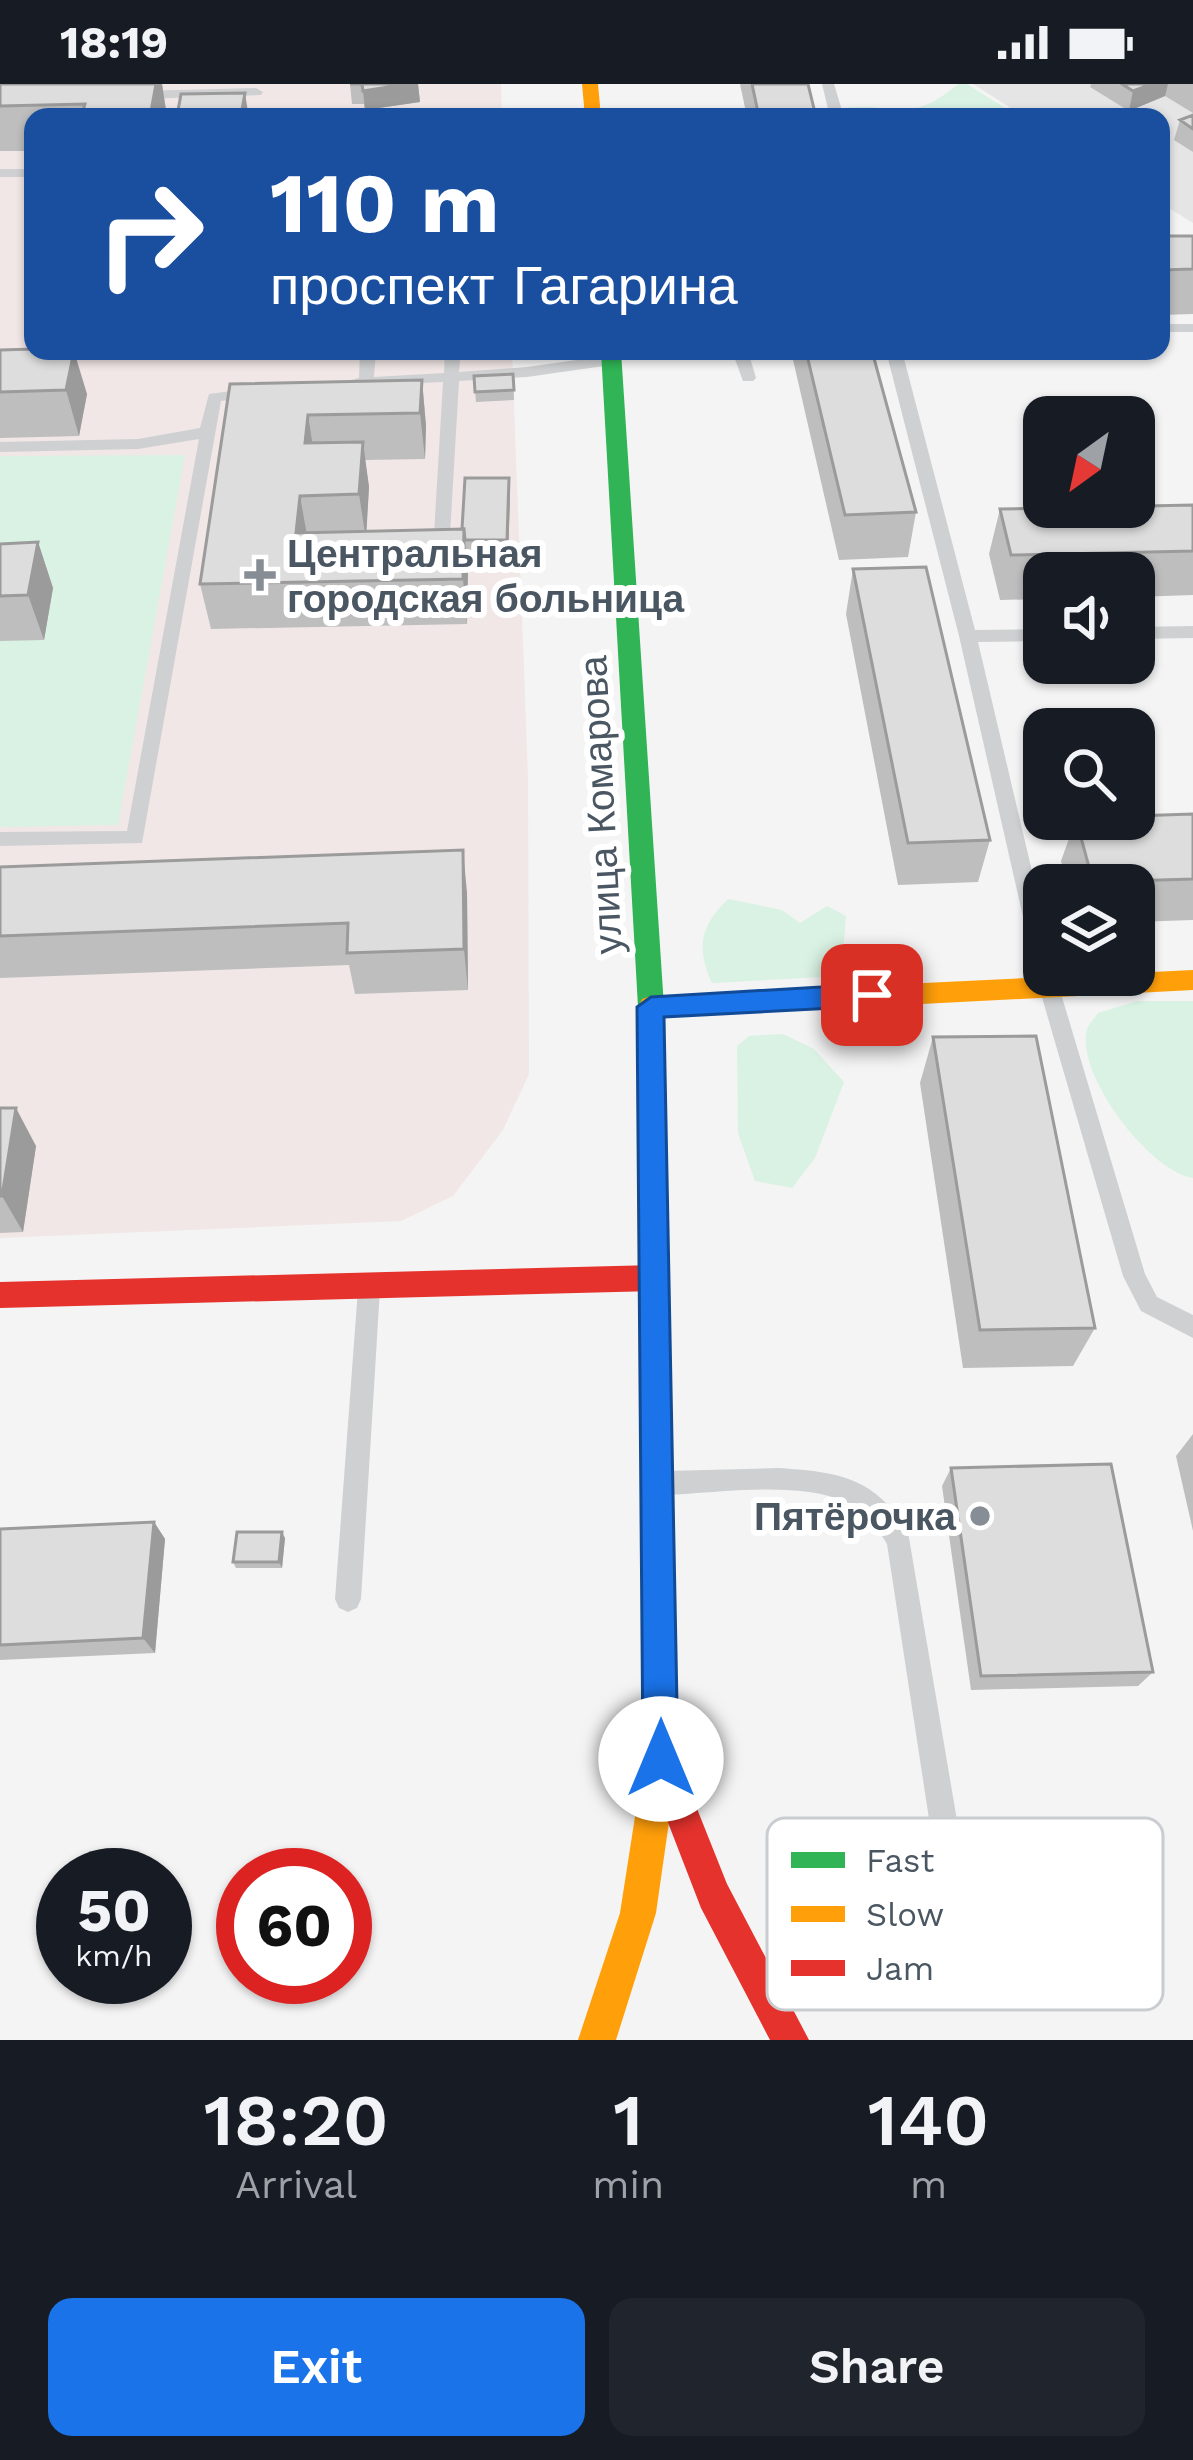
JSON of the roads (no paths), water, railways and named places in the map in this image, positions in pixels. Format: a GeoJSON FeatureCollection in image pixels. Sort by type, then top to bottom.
{"type":"FeatureCollection","features":[{"type":"Feature","properties":{"kind":"main road","name":"улица Комарова"},"geometry":{"type":"LineString","coordinates":[[611,360],[651,1007],[661,1759]]}},
{"type":"Feature","properties":{"kind":"main road"},"geometry":{"type":"LineString","coordinates":[[651,1007],[1023,977]]}},
{"type":"Feature","properties":{"kind":"main road"},"geometry":{"type":"LineString","coordinates":[[1155,979],[1193,980]]}},
{"type":"Feature","properties":{"kind":"main road"},"geometry":{"type":"LineString","coordinates":[[0,1294],[655,1278]]}},
{"type":"Feature","properties":{"kind":"main road"},"geometry":{"type":"LineString","coordinates":[[597,2040],[638,1913],[661,1759]]}},
{"type":"Feature","properties":{"kind":"main road"},"geometry":{"type":"LineString","coordinates":[[661,1759],[714,1895],[767,1996]]}},
{"type":"Feature","properties":{"kind":"main road"},"geometry":{"type":"LineString","coordinates":[[774,2010],[790,2040]]}},
{"type":"Feature","properties":{"kind":"lane"},"geometry":{"type":"LineString","coordinates":[[117,95],[256,92]]}},
{"type":"Feature","properties":{"kind":"lane"},"geometry":{"type":"LineString","coordinates":[[366,382],[367,360]]}},
{"type":"Feature","properties":{"kind":"lane"},"geometry":{"type":"LineString","coordinates":[[441,552],[453,360]]}},
{"type":"Feature","properties":{"kind":"lane"},"geometry":{"type":"LineString","coordinates":[[344,384],[527,372],[590,360]]}},
{"type":"Feature","properties":{"kind":"lane"},"geometry":{"type":"LineString","coordinates":[[743,360],[748,378]]}},
{"type":"Feature","properties":{"kind":"lane"},"geometry":{"type":"LineString","coordinates":[[896,360],[968,636],[1023,875]]}},
{"type":"Feature","properties":{"kind":"lane"},"geometry":{"type":"LineString","coordinates":[[0,839],[135,838],[214,397],[279,391]]}},
{"type":"Feature","properties":{"kind":"lane"},"geometry":{"type":"LineString","coordinates":[[0,447],[138,444],[208,432]]}},
{"type":"Feature","properties":{"kind":"lane"},"geometry":{"type":"LineString","coordinates":[[1155,633],[1193,632]]}},
{"type":"Feature","properties":{"kind":"lane"},"geometry":{"type":"LineString","coordinates":[[968,636],[1023,635]]}},
{"type":"Feature","properties":{"kind":"lane"},"geometry":{"type":"LineString","coordinates":[[1052,996],[1134,1276],[1149,1304],[1193,1328]]}},
{"type":"Feature","properties":{"kind":"lane"},"geometry":{"type":"LineString","coordinates":[[348,1599],[370,1285]]}},
{"type":"Feature","properties":{"kind":"lane"},"geometry":{"type":"LineString","coordinates":[[658,1483],[796,1481],[842,1486],[877,1507],[899,1540],[943,1818]]}},
{"type":"Feature","properties":{"kind":"place","name":"Центральная городская больница"},"geometry":{"type":"Point","coordinates":[260,575]}},
{"type":"Feature","properties":{"kind":"place","name":"Пятёрочка"},"geometry":{"type":"Point","coordinates":[980,1516]}}]}
